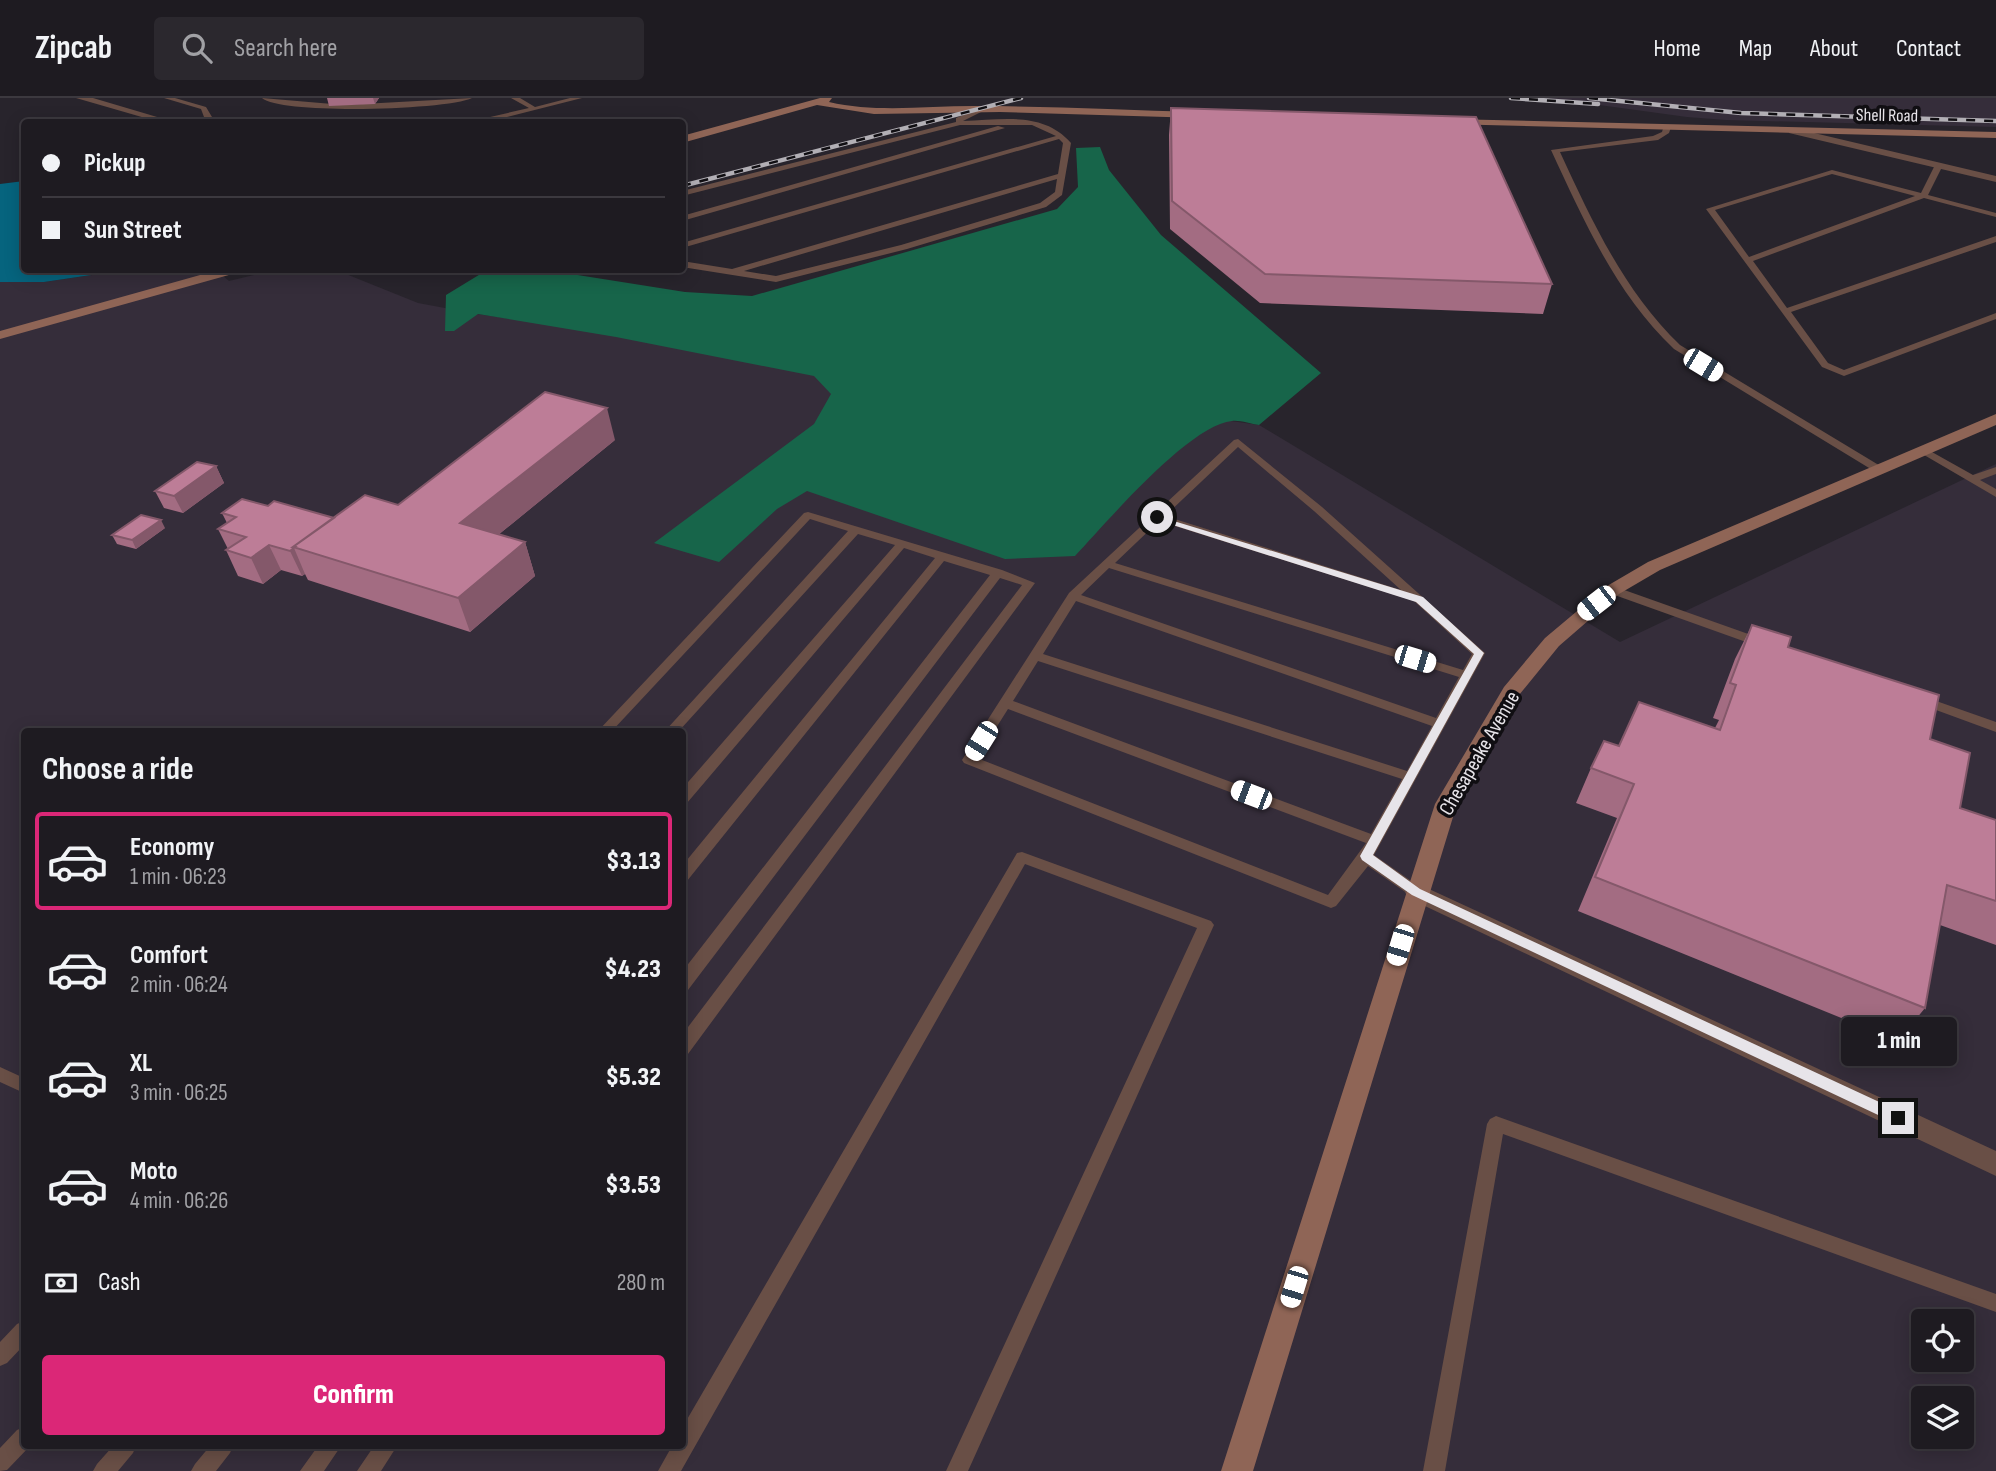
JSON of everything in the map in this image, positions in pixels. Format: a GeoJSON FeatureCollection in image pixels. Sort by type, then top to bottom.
{"type":"FeatureCollection","features":[{"type":"Feature","properties":{"kind":"street"},"geometry":{"type":"LineString","coordinates":[[82,98],[158,119]]}},
{"type":"Feature","properties":{"kind":"street"},"geometry":{"type":"LineString","coordinates":[[825,100],[831,106],[879,111],[981,110],[1219,116]]}},
{"type":"Feature","properties":{"kind":"street"},"geometry":{"type":"LineString","coordinates":[[686,139],[825,100],[884,102],[938,110]]}},
{"type":"Feature","properties":{"kind":"street","name":"Shell Road"},"geometry":{"type":"LineString","coordinates":[[1443,122],[1996,135]]}},
{"type":"Feature","properties":{"kind":"street"},"geometry":{"type":"LineString","coordinates":[[1793,131],[1996,179]]}},
{"type":"Feature","properties":{"kind":"street"},"geometry":{"type":"LineString","coordinates":[[0,335],[220,273]]}},
{"type":"Feature","properties":{"kind":"street","name":"Chesapeake Avenue"},"geometry":{"type":"LineString","coordinates":[[1237,1471],[1416,892],[1446,804],[1511,692],[1552,642],[1613,590],[1678,555],[1996,419]]}},
{"type":"Feature","properties":{"kind":"street"},"geometry":{"type":"LineString","coordinates":[[1416,892],[1996,1164]]}},
{"type":"Feature","properties":{"kind":"lane"},"geometry":{"type":"LineString","coordinates":[[167,98],[204,108],[207,119]]}},
{"type":"Feature","properties":{"kind":"lane"},"geometry":{"type":"LineString","coordinates":[[265,98],[314,107],[376,107],[469,98]]}},
{"type":"Feature","properties":{"kind":"lane"},"geometry":{"type":"LineString","coordinates":[[514,98],[526,102],[534,109]]}},
{"type":"Feature","properties":{"kind":"lane"},"geometry":{"type":"LineString","coordinates":[[492,119],[579,98]]}},
{"type":"Feature","properties":{"kind":"lane"},"geometry":{"type":"LineString","coordinates":[[960,123],[959,120],[981,110]]}},
{"type":"Feature","properties":{"kind":"lane"},"geometry":{"type":"LineString","coordinates":[[686,193],[960,123],[1047,126],[1067,143],[1059,193],[1043,205],[904,247],[776,279],[686,265]]}},
{"type":"Feature","properties":{"kind":"lane"},"geometry":{"type":"LineString","coordinates":[[686,218],[1016,124]]}},
{"type":"Feature","properties":{"kind":"lane"},"geometry":{"type":"LineString","coordinates":[[1667,127],[1665,133],[1656,138],[1555,150],[1594,232],[1655,329],[1669,341],[1703,365],[1878,468]]}},
{"type":"Feature","properties":{"kind":"lane"},"geometry":{"type":"LineString","coordinates":[[686,245],[1062,136]]}},
{"type":"Feature","properties":{"kind":"lane"},"geometry":{"type":"LineString","coordinates":[[1748,260],[1923,196],[1939,166]]}},
{"type":"Feature","properties":{"kind":"lane"},"geometry":{"type":"LineString","coordinates":[[1996,215],[1832,172],[1710,209],[1825,365],[1844,373],[1996,316]]}},
{"type":"Feature","properties":{"kind":"lane"},"geometry":{"type":"LineString","coordinates":[[729,272],[1063,175]]}},
{"type":"Feature","properties":{"kind":"lane"},"geometry":{"type":"LineString","coordinates":[[1786,311],[1996,239]]}},
{"type":"Feature","properties":{"kind":"lane"},"geometry":{"type":"LineString","coordinates":[[1238,442],[1318,509],[1479,653],[1375,841],[1331,902],[969,760],[1073,596],[1107,564],[1238,442]]}},
{"type":"Feature","properties":{"kind":"lane"},"geometry":{"type":"LineString","coordinates":[[1923,450],[1996,494]]}},
{"type":"Feature","properties":{"kind":"lane"},"geometry":{"type":"LineString","coordinates":[[1973,479],[1996,470]]}},
{"type":"Feature","properties":{"kind":"lane"},"geometry":{"type":"LineString","coordinates":[[607,728],[808,515],[1029,583],[686,1044]]}},
{"type":"Feature","properties":{"kind":"lane"},"geometry":{"type":"LineString","coordinates":[[1157,517],[1420,600]]}},
{"type":"Feature","properties":{"kind":"lane"},"geometry":{"type":"LineString","coordinates":[[674,728],[855,530]]}},
{"type":"Feature","properties":{"kind":"lane"},"geometry":{"type":"LineString","coordinates":[[686,794],[902,544]]}},
{"type":"Feature","properties":{"kind":"lane"},"geometry":{"type":"LineString","coordinates":[[686,872],[942,556]]}},
{"type":"Feature","properties":{"kind":"lane"},"geometry":{"type":"LineString","coordinates":[[1107,564],[1466,675]]}},
{"type":"Feature","properties":{"kind":"lane"},"geometry":{"type":"LineString","coordinates":[[686,980],[998,573]]}},
{"type":"Feature","properties":{"kind":"lane"},"geometry":{"type":"LineString","coordinates":[[1613,590],[1783,650]]}},
{"type":"Feature","properties":{"kind":"lane"},"geometry":{"type":"LineString","coordinates":[[1073,596],[1440,724]]}},
{"type":"Feature","properties":{"kind":"lane"},"geometry":{"type":"LineString","coordinates":[[1035,656],[1411,777]]}},
{"type":"Feature","properties":{"kind":"lane"},"geometry":{"type":"LineString","coordinates":[[1913,697],[1996,727]]}},
{"type":"Feature","properties":{"kind":"lane"},"geometry":{"type":"LineString","coordinates":[[1005,703],[1375,841]]}},
{"type":"Feature","properties":{"kind":"lane"},"geometry":{"type":"LineString","coordinates":[[686,1441],[1022,856],[1206,925],[957,1471]]}},
{"type":"Feature","properties":{"kind":"lane"},"geometry":{"type":"LineString","coordinates":[[1366,856],[1416,892]]}},
{"type":"Feature","properties":{"kind":"lane"},"geometry":{"type":"LineString","coordinates":[[0,1074],[21,1084]]}},
{"type":"Feature","properties":{"kind":"lane"},"geometry":{"type":"LineString","coordinates":[[1434,1471],[1496,1124],[1996,1303]]}},
{"type":"Feature","properties":{"kind":"lane"},"geometry":{"type":"LineString","coordinates":[[0,1356],[21,1334]]}},
{"type":"Feature","properties":{"kind":"lane"},"geometry":{"type":"LineString","coordinates":[[0,1463],[21,1440]]}},
{"type":"Feature","properties":{"kind":"lane"},"geometry":{"type":"LineString","coordinates":[[104,1471],[123,1449]]}},
{"type":"Feature","properties":{"kind":"lane"},"geometry":{"type":"LineString","coordinates":[[202,1471],[220,1449]]}},
{"type":"Feature","properties":{"kind":"lane"},"geometry":{"type":"LineString","coordinates":[[311,1471],[329,1449]]}},
{"type":"Feature","properties":{"kind":"lane"},"geometry":{"type":"LineString","coordinates":[[368,1471],[385,1449]]}},
{"type":"Feature","properties":{"kind":"lane"},"geometry":{"type":"LineString","coordinates":[[669,1471],[682,1449]]}},
{"type":"Feature","properties":{"kind":"shaded area"},"geometry":{"type":"Polygon","coordinates":[[[1548,98],[1996,98],[1996,127],[1726,120],[1548,98]]]}},
{"type":"Feature","properties":{"kind":"shaded area"},"geometry":{"type":"Polygon","coordinates":[[[105,273],[220,273],[229,281],[262,273],[343,273],[418,303],[477,314],[1259,425],[1620,642],[1996,464],[1996,1471],[0,1471],[0,282],[44,282],[105,273]]]}},
{"type":"Feature","properties":{"kind":"green space"},"geometry":{"type":"Polygon","coordinates":[[[1100,147],[1109,170],[1161,235],[1321,373],[1259,425],[1232,421],[1214,427],[1194,439],[1149,478],[1075,556],[1005,559],[807,491],[777,509],[719,562],[654,543],[814,424],[831,394],[814,376],[616,337],[478,314],[454,331],[445,331],[446,295],[482,273],[565,273],[685,292],[752,296],[1057,209],[1078,187],[1076,148],[1100,147]]]}},
{"type":"Feature","properties":{"kind":"water"},"geometry":{"type":"Polygon","coordinates":[[[21,181],[21,273],[105,273],[44,282],[0,282],[0,184],[21,181]]]}},
{"type":"Feature","properties":{"kind":"building"},"geometry":{"type":"Polygon","coordinates":[[[1171,108],[1476,117],[1552,284],[1265,274],[1172,201],[1171,108]]]}},
{"type":"Feature","properties":{"kind":"building"},"geometry":{"type":"Polygon","coordinates":[[[545,392],[607,408],[460,523],[525,542],[458,598],[293,547],[365,495],[398,505],[545,392]]]}},
{"type":"Feature","properties":{"kind":"building"},"geometry":{"type":"Polygon","coordinates":[[[197,462],[216,466],[174,496],[155,491],[197,462]]]}},
{"type":"Feature","properties":{"kind":"building"},"geometry":{"type":"Polygon","coordinates":[[[242,499],[268,506],[274,501],[334,518],[290,551],[269,545],[251,558],[226,550],[246,537],[218,529],[236,517],[222,513],[242,499]]]}},
{"type":"Feature","properties":{"kind":"building"},"geometry":{"type":"Polygon","coordinates":[[[141,515],[161,520],[132,540],[112,535],[141,515]]]}},
{"type":"Feature","properties":{"kind":"building"},"geometry":{"type":"Polygon","coordinates":[[[1752,625],[1791,637],[1788,647],[1939,695],[1930,739],[1970,753],[1960,808],[1996,820],[1996,901],[1947,885],[1925,1008],[1595,877],[1634,784],[1591,768],[1604,741],[1619,746],[1639,702],[1720,730],[1736,685],[1730,683],[1752,625]]]}},
{"type":"Feature","properties":{"kind":"railway"},"geometry":{"type":"LineString","coordinates":[[686,185],[1021,98]]}},
{"type":"Feature","properties":{"kind":"railway"},"geometry":{"type":"LineString","coordinates":[[1511,98],[1598,104]]}},
{"type":"Feature","properties":{"kind":"railway"},"geometry":{"type":"LineString","coordinates":[[1589,98],[1741,113],[1996,121]]}},
{"type":"Feature","properties":{"kind":"route"},"geometry":{"type":"LineString","coordinates":[[1157,517],[1420,600],[1479,653],[1366,856],[1416,892],[1898,1118]]}}]}
